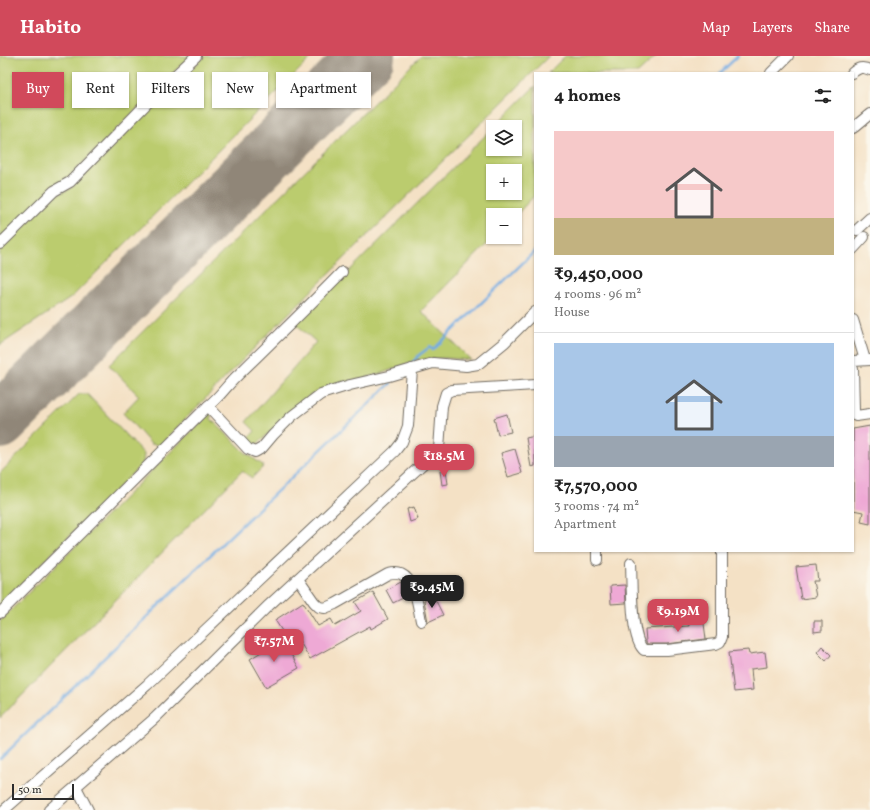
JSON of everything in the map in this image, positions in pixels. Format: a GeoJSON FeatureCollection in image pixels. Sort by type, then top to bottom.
{"type":"FeatureCollection","features":[{"type":"Feature","properties":{"kind":"street"},"geometry":{"type":"LineString","coordinates":[[0,244],[54,191],[70,182],[165,85],[196,56]]}},
{"type":"Feature","properties":{"kind":"street"},"geometry":{"type":"LineString","coordinates":[[772,72],[788,56]]}},
{"type":"Feature","properties":{"kind":"street"},"geometry":{"type":"LineString","coordinates":[[853,72],[858,68],[863,67],[870,70]]}},
{"type":"Feature","properties":{"kind":"street"},"geometry":{"type":"LineString","coordinates":[[854,127],[870,114]]}},
{"type":"Feature","properties":{"kind":"street"},"geometry":{"type":"LineString","coordinates":[[854,247],[870,218]]}},
{"type":"Feature","properties":{"kind":"street"},"geometry":{"type":"LineString","coordinates":[[0,613],[208,406],[216,400],[235,378],[298,318],[342,272]]}},
{"type":"Feature","properties":{"kind":"street"},"geometry":{"type":"LineString","coordinates":[[208,406],[248,449],[255,452],[262,448],[292,416],[321,394],[433,363],[466,366],[478,364],[504,342],[534,313]]}},
{"type":"Feature","properties":{"kind":"street"},"geometry":{"type":"LineString","coordinates":[[854,323],[867,360],[854,361]]}},
{"type":"Feature","properties":{"kind":"street"},"geometry":{"type":"LineString","coordinates":[[4,810],[147,685],[395,451],[402,442],[408,426],[412,369]]}},
{"type":"Feature","properties":{"kind":"street"},"geometry":{"type":"LineString","coordinates":[[49,810],[155,718],[267,607],[439,449],[442,406],[446,393],[452,390],[534,385]]}},
{"type":"Feature","properties":{"kind":"street"},"geometry":{"type":"LineString","coordinates":[[854,411],[856,416],[870,414]]}},
{"type":"Feature","properties":{"kind":"street"},"geometry":{"type":"LineString","coordinates":[[631,563],[633,619],[639,647],[644,650],[667,650],[716,644],[720,642],[722,637],[722,552]]}},
{"type":"Feature","properties":{"kind":"street"},"geometry":{"type":"LineString","coordinates":[[298,579],[314,602],[325,608],[335,604],[388,574],[401,574],[408,580],[412,588],[421,621]]}},
{"type":"Feature","properties":{"kind":"street"},"geometry":{"type":"LineString","coordinates":[[76,787],[88,810]]}},
{"type":"Feature","properties":{"kind":"green space"},"geometry":{"type":"Polygon","coordinates":[[[0,56],[190,56],[174,72],[137,72],[138,108],[62,184],[0,240],[0,56]]]}},
{"type":"Feature","properties":{"kind":"green space"},"geometry":{"type":"Polygon","coordinates":[[[205,56],[313,56],[297,72],[276,72],[276,93],[268,101],[268,72],[212,72],[212,108],[261,108],[72,297],[0,345],[0,250],[55,195],[70,189],[151,108],[204,108],[204,72],[188,72],[205,56]]]}},
{"type":"Feature","properties":{"kind":"green space"},"geometry":{"type":"Polygon","coordinates":[[[421,56],[549,56],[270,332],[160,445],[151,444],[123,413],[139,396],[109,365],[368,108],[371,108],[371,106],[421,56]]]}},
{"type":"Feature","properties":{"kind":"green space"},"geometry":{"type":"Polygon","coordinates":[[[565,56],[656,56],[639,72],[549,72],[565,56]]]}},
{"type":"Feature","properties":{"kind":"green space"},"geometry":{"type":"Polygon","coordinates":[[[534,87],[534,196],[522,209],[486,208],[487,244],[421,311],[471,360],[444,358],[417,360],[380,374],[322,389],[309,396],[257,444],[245,442],[255,431],[246,422],[316,342],[296,324],[486,135],[486,156],[522,156],[522,120],[501,120],[534,87]]]}},
{"type":"Feature","properties":{"kind":"green space"},"geometry":{"type":"Polygon","coordinates":[[[79,394],[87,394],[144,454],[143,463],[0,605],[0,473],[79,394]]]}},
{"type":"Feature","properties":{"kind":"green space"},"geometry":{"type":"Polygon","coordinates":[[[211,412],[211,419],[246,453],[264,466],[252,478],[242,471],[0,718],[0,621],[211,412]]]}},
{"type":"Feature","properties":{"kind":"building"},"geometry":{"type":"Polygon","coordinates":[[[507,414],[511,432],[498,435],[494,418],[507,414]]]}},
{"type":"Feature","properties":{"kind":"building"},"geometry":{"type":"Polygon","coordinates":[[[870,426],[870,524],[861,522],[863,512],[854,510],[854,429],[870,426]]]}},
{"type":"Feature","properties":{"kind":"building"},"geometry":{"type":"Polygon","coordinates":[[[534,436],[534,466],[531,467],[526,438],[534,436]]]}},
{"type":"Feature","properties":{"kind":"building"},"geometry":{"type":"Polygon","coordinates":[[[515,449],[522,473],[508,477],[501,453],[515,449]]]}},
{"type":"Feature","properties":{"kind":"building"},"geometry":{"type":"Polygon","coordinates":[[[446,470],[448,484],[442,485],[440,471],[446,470]]]}},
{"type":"Feature","properties":{"kind":"building"},"geometry":{"type":"Polygon","coordinates":[[[414,507],[418,519],[410,522],[407,509],[414,507]]]}},
{"type":"Feature","properties":{"kind":"building"},"geometry":{"type":"Polygon","coordinates":[[[816,565],[818,581],[813,581],[816,597],[801,599],[796,567],[816,565]]]}},
{"type":"Feature","properties":{"kind":"building"},"geometry":{"type":"Polygon","coordinates":[[[401,582],[409,595],[393,603],[386,590],[401,582]]]}},
{"type":"Feature","properties":{"kind":"building"},"geometry":{"type":"Polygon","coordinates":[[[625,585],[626,603],[611,604],[610,586],[625,585]]]}},
{"type":"Feature","properties":{"kind":"building"},"geometry":{"type":"Polygon","coordinates":[[[373,592],[388,619],[371,629],[370,626],[310,659],[297,637],[289,642],[275,620],[303,602],[318,626],[331,619],[335,626],[361,611],[355,602],[373,592]]]}},
{"type":"Feature","properties":{"kind":"building"},"geometry":{"type":"Polygon","coordinates":[[[433,595],[443,615],[428,622],[424,600],[433,595]]]}},
{"type":"Feature","properties":{"kind":"building"},"geometry":{"type":"Polygon","coordinates":[[[703,616],[706,639],[667,644],[647,644],[646,642],[645,629],[689,626],[688,617],[703,616]]]}},
{"type":"Feature","properties":{"kind":"building"},"geometry":{"type":"Polygon","coordinates":[[[814,621],[822,621],[822,631],[814,632],[814,621]]]}},
{"type":"Feature","properties":{"kind":"building"},"geometry":{"type":"Polygon","coordinates":[[[282,639],[299,668],[266,687],[250,659],[282,639]]]}},
{"type":"Feature","properties":{"kind":"building"},"geometry":{"type":"Polygon","coordinates":[[[822,646],[831,655],[826,661],[817,652],[822,646]]]}},
{"type":"Feature","properties":{"kind":"building"},"geometry":{"type":"Polygon","coordinates":[[[748,650],[749,654],[765,652],[767,667],[751,669],[753,690],[734,692],[729,652],[748,650]]]}},
{"type":"Feature","properties":{"kind":"waterway"},"geometry":{"type":"LineString","coordinates":[[721,72],[738,56]]}},
{"type":"Feature","properties":{"kind":"waterway"},"geometry":{"type":"LineString","coordinates":[[412,363],[419,355],[430,347],[433,350],[534,252]]}},
{"type":"Feature","properties":{"kind":"waterway"},"geometry":{"type":"LineString","coordinates":[[0,759],[227,539],[391,383]]}},
{"type":"Feature","properties":{"kind":"taxiway"},"geometry":{"type":"LineString","coordinates":[[0,396],[23,387],[53,368]]}},
{"type":"Feature","properties":{"kind":"runway"},"geometry":{"type":"LineString","coordinates":[[0,421],[367,56]]}}]}
